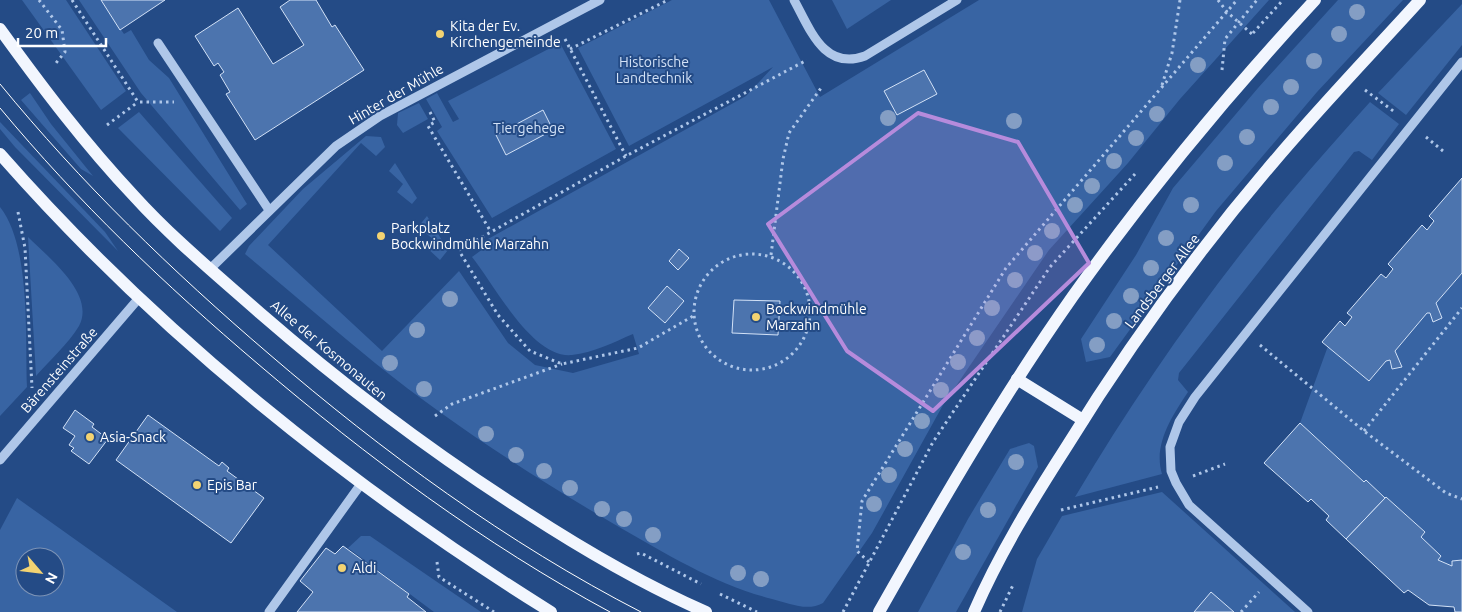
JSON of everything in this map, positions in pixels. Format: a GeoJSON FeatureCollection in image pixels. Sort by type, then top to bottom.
{"type":"FeatureCollection","features":[{"type":"Feature","properties":{"kind":"main road"},"geometry":{"type":"LineString","coordinates":[[879,612],[1017,379],[1072,297],[1192,140],[1315,0]]}},
{"type":"Feature","properties":{"kind":"main road","name":"Landsberger Allee"},"geometry":{"type":"LineString","coordinates":[[974,612],[988,581],[1024,514],[1083,420],[1181,278],[1225,221],[1351,73],[1420,0]]}},
{"type":"Feature","properties":{"kind":"main road","name":"Allee der Kosmonauten"},"geometry":{"type":"LineString","coordinates":[[0,29],[68,120],[135,198],[210,269],[303,350],[384,415],[447,461],[616,567],[706,612]]}},
{"type":"Feature","properties":{"kind":"main road"},"geometry":{"type":"LineString","coordinates":[[0,154],[139,298],[195,348],[361,484],[492,575],[551,612]]}},
{"type":"Feature","properties":{"kind":"main road"},"geometry":{"type":"LineString","coordinates":[[1017,379],[1083,420]]}},
{"type":"Feature","properties":{"kind":"street","name":"Hinter der Mühle"},"geometry":{"type":"LineString","coordinates":[[210,269],[336,146],[380,116],[600,0]]}},
{"type":"Feature","properties":{"kind":"street"},"geometry":{"type":"LineString","coordinates":[[794,0],[820,45],[832,55],[848,61],[865,56],[957,0]]}},
{"type":"Feature","properties":{"kind":"street"},"geometry":{"type":"LineString","coordinates":[[158,43],[269,210]]}},
{"type":"Feature","properties":{"kind":"street"},"geometry":{"type":"LineString","coordinates":[[1308,612],[1190,505],[1176,482],[1172,471],[1170,447],[1179,422],[1195,397],[1462,62]]}},
{"type":"Feature","properties":{"kind":"street","name":"Bärensteinstraße"},"geometry":{"type":"LineString","coordinates":[[0,460],[139,298]]}},
{"type":"Feature","properties":{"kind":"street"},"geometry":{"type":"LineString","coordinates":[[269,612],[361,484]]}},
{"type":"Feature","properties":{"kind":"path"},"geometry":{"type":"LineString","coordinates":[[39,0],[62,30],[65,52],[56,63]]}},
{"type":"Feature","properties":{"kind":"path"},"geometry":{"type":"LineString","coordinates":[[72,0],[138,102]]}},
{"type":"Feature","properties":{"kind":"path"},"geometry":{"type":"LineString","coordinates":[[570,49],[668,0]]}},
{"type":"Feature","properties":{"kind":"path"},"geometry":{"type":"LineString","coordinates":[[1161,87],[1172,53],[1180,0]]}},
{"type":"Feature","properties":{"kind":"path"},"geometry":{"type":"LineString","coordinates":[[1218,0],[1227,12],[1252,34]]}},
{"type":"Feature","properties":{"kind":"path"},"geometry":{"type":"LineString","coordinates":[[843,612],[869,562],[858,551],[862,501],[1006,268],[1237,0]]}},
{"type":"Feature","properties":{"kind":"path"},"geometry":{"type":"LineString","coordinates":[[1222,70],[1225,39],[1257,0]]}},
{"type":"Feature","properties":{"kind":"path"},"geometry":{"type":"LineString","coordinates":[[562,33],[626,156]]}},
{"type":"Feature","properties":{"kind":"path"},"geometry":{"type":"LineString","coordinates":[[562,364],[530,351],[498,315],[460,252],[490,232],[626,156],[807,60]]}},
{"type":"Feature","properties":{"kind":"path"},"geometry":{"type":"LineString","coordinates":[[771,255],[783,159],[789,133],[820,88]]}},
{"type":"Feature","properties":{"kind":"path"},"geometry":{"type":"LineString","coordinates":[[1365,90],[1403,119]]}},
{"type":"Feature","properties":{"kind":"path"},"geometry":{"type":"LineString","coordinates":[[420,94],[435,122],[428,126],[490,232]]}},
{"type":"Feature","properties":{"kind":"path"},"geometry":{"type":"LineString","coordinates":[[107,125],[138,102],[198,102]]}},
{"type":"Feature","properties":{"kind":"path"},"geometry":{"type":"LineString","coordinates":[[18,212],[25,248],[32,388]]}},
{"type":"Feature","properties":{"kind":"path"},"geometry":{"type":"LineString","coordinates":[[745,253],[771,255],[794,270],[808,290],[812,315],[801,347],[767,370],[735,370],[701,343],[693,316],[697,288],[711,269],[745,253]]}},
{"type":"Feature","properties":{"kind":"path"},"geometry":{"type":"LineString","coordinates":[[1364,431],[1462,308]]}},
{"type":"Feature","properties":{"kind":"path"},"geometry":{"type":"LineString","coordinates":[[435,416],[452,404],[562,364],[638,348],[693,316]]}},
{"type":"Feature","properties":{"kind":"path"},"geometry":{"type":"LineString","coordinates":[[1246,334],[1364,431],[1446,492],[1462,499]]}},
{"type":"Feature","properties":{"kind":"path"},"geometry":{"type":"LineString","coordinates":[[1062,510],[1176,482],[1225,464]]}},
{"type":"Feature","properties":{"kind":"path"},"geometry":{"type":"LineString","coordinates":[[439,577],[494,612]]}},
{"type":"Feature","properties":{"kind":"path"},"geometry":{"type":"LineString","coordinates":[[1241,612],[1272,579]]}},
{"type":"Feature","properties":{"kind":"highlighted area"},"geometry":{"type":"Polygon","coordinates":[[[918,113],[1018,142],[1089,263],[933,411],[847,351],[768,224],[918,113]]]}},
{"type":"Feature","properties":{"kind":"green space"},"geometry":{"type":"Polygon","coordinates":[[[22,0],[66,0],[126,91],[101,110],[22,0]]]}},
{"type":"Feature","properties":{"kind":"green space"},"geometry":{"type":"Polygon","coordinates":[[[79,0],[101,0],[124,34],[131,30],[149,60],[169,78],[247,204],[240,210],[141,93],[79,0]]]}},
{"type":"Feature","properties":{"kind":"green space","name":"Historische Landtechnik"},"geometry":{"type":"Polygon","coordinates":[[[672,0],[769,0],[820,97],[979,0],[1269,0],[1180,99],[1128,163],[1049,250],[943,405],[872,533],[823,603],[811,607],[791,604],[752,593],[712,577],[656,548],[556,489],[463,429],[404,386],[245,254],[249,246],[303,189],[366,136],[381,137],[385,147],[376,156],[361,143],[268,245],[382,351],[459,271],[508,343],[535,365],[573,373],[639,354],[633,334],[596,350],[572,355],[557,353],[543,345],[515,318],[472,257],[491,243],[488,239],[746,96],[773,67],[629,146],[578,48],[672,0]],[[679,249],[669,261],[678,269],[689,258],[679,249]]]}},
{"type":"Feature","properties":{"kind":"green space"},"geometry":{"type":"Polygon","coordinates":[[[832,0],[891,0],[847,29],[832,0]]]}},
{"type":"Feature","properties":{"kind":"green space"},"geometry":{"type":"Polygon","coordinates":[[[1338,0],[1403,0],[1317,92],[1216,211],[1110,357],[1086,362],[1081,339],[1136,255],[1173,188],[1258,88],[1338,0]]]}},
{"type":"Feature","properties":{"kind":"green space"},"geometry":{"type":"Polygon","coordinates":[[[1462,4],[1462,45],[1406,115],[1378,93],[1462,4]]]}},
{"type":"Feature","properties":{"kind":"green space","name":"Tiergehege"},"geometry":{"type":"Polygon","coordinates":[[[560,43],[616,149],[492,218],[437,131],[442,127],[426,99],[437,93],[453,122],[459,119],[448,101],[560,43]]]}},
{"type":"Feature","properties":{"kind":"green space"},"geometry":{"type":"Polygon","coordinates":[[[30,93],[51,124],[93,176],[81,169],[21,100],[30,93]]]}},
{"type":"Feature","properties":{"kind":"green space"},"geometry":{"type":"Polygon","coordinates":[[[1370,102],[1399,124],[1372,160],[1359,151],[1354,152],[1179,373],[1178,380],[1188,392],[1170,421],[1162,442],[1160,463],[1162,474],[1075,497],[1124,418],[1203,303],[1260,229],[1370,102]]]}},
{"type":"Feature","properties":{"kind":"green space"},"geometry":{"type":"Polygon","coordinates":[[[419,103],[428,119],[403,133],[397,125],[398,113],[419,103]]]}},
{"type":"Feature","properties":{"kind":"green space"},"geometry":{"type":"Polygon","coordinates":[[[139,112],[232,218],[220,231],[118,128],[139,112]]]}},
{"type":"Feature","properties":{"kind":"green space"},"geometry":{"type":"Polygon","coordinates":[[[0,122],[105,232],[118,251],[15,147],[0,129],[0,122]]]}},
{"type":"Feature","properties":{"kind":"green space"},"geometry":{"type":"Polygon","coordinates":[[[395,163],[417,198],[412,204],[397,192],[403,184],[389,171],[395,163]]]}},
{"type":"Feature","properties":{"kind":"green space"},"geometry":{"type":"Polygon","coordinates":[[[0,207],[10,224],[22,268],[26,318],[27,387],[0,416],[0,207]]]}},
{"type":"Feature","properties":{"kind":"green space"},"geometry":{"type":"Polygon","coordinates":[[[427,216],[448,250],[440,260],[426,247],[433,239],[418,227],[427,216]]]}},
{"type":"Feature","properties":{"kind":"green space"},"geometry":{"type":"Polygon","coordinates":[[[28,237],[57,266],[76,289],[81,301],[83,314],[75,333],[36,376],[28,237]]]}},
{"type":"Feature","properties":{"kind":"green space"},"geometry":{"type":"Polygon","coordinates":[[[1462,273],[1462,560],[1452,561],[1452,566],[1438,560],[1440,556],[1421,537],[1425,532],[1386,497],[1364,482],[1300,423],[1328,346],[1369,381],[1386,361],[1390,360],[1392,369],[1401,367],[1395,351],[1427,313],[1430,313],[1433,321],[1442,318],[1436,303],[1462,273]]]}},
{"type":"Feature","properties":{"kind":"green space"},"geometry":{"type":"Polygon","coordinates":[[[1029,443],[1034,446],[1038,467],[956,612],[918,612],[968,519],[1010,449],[1029,443]]]}},
{"type":"Feature","properties":{"kind":"green space"},"geometry":{"type":"Polygon","coordinates":[[[1162,492],[1295,612],[1022,612],[1037,559],[1062,516],[1162,492]]]}},
{"type":"Feature","properties":{"kind":"green space"},"geometry":{"type":"Polygon","coordinates":[[[17,498],[177,612],[0,612],[0,530],[17,498]]]}},
{"type":"Feature","properties":{"kind":"green space"},"geometry":{"type":"Polygon","coordinates":[[[361,536],[370,536],[481,612],[434,612],[348,548],[361,536]]]}},
{"type":"Feature","properties":{"kind":"building"},"geometry":{"type":"Polygon","coordinates":[[[101,0],[165,0],[120,30],[101,0]]]}},
{"type":"Feature","properties":{"kind":"building"},"geometry":{"type":"Polygon","coordinates":[[[290,0],[316,0],[332,27],[335,25],[364,70],[255,140],[226,94],[230,92],[220,75],[224,72],[218,63],[214,66],[195,36],[238,8],[273,64],[304,45],[280,7],[290,0]]]}},
{"type":"Feature","properties":{"kind":"building"},"geometry":{"type":"Polygon","coordinates":[[[924,70],[937,94],[897,115],[884,91],[924,70]]]}},
{"type":"Feature","properties":{"kind":"building"},"geometry":{"type":"Polygon","coordinates":[[[543,110],[553,130],[506,155],[496,135],[543,110]]]}},
{"type":"Feature","properties":{"kind":"building"},"geometry":{"type":"Polygon","coordinates":[[[1462,178],[1462,273],[1436,303],[1442,318],[1433,322],[1430,313],[1427,313],[1395,351],[1402,367],[1392,369],[1390,360],[1386,361],[1369,381],[1322,342],[1340,321],[1345,326],[1352,317],[1347,313],[1381,274],[1386,278],[1393,269],[1388,264],[1422,225],[1427,230],[1434,221],[1429,216],[1462,178]]]}},
{"type":"Feature","properties":{"kind":"building"},"geometry":{"type":"Polygon","coordinates":[[[679,249],[689,258],[678,270],[669,261],[679,249]]]}},
{"type":"Feature","properties":{"kind":"building"},"geometry":{"type":"Polygon","coordinates":[[[667,286],[684,301],[665,323],[648,308],[667,286]]]}},
{"type":"Feature","properties":{"kind":"building","name":"Bockwindmühle Marzahn"},"geometry":{"type":"Polygon","coordinates":[[[734,300],[780,301],[778,335],[732,333],[734,300]]]}},
{"type":"Feature","properties":{"kind":"building","name":"Asia-Snack"},"geometry":{"type":"Polygon","coordinates":[[[75,410],[94,424],[92,427],[108,439],[89,464],[71,451],[74,448],[69,445],[75,436],[63,428],[75,410]]]}},
{"type":"Feature","properties":{"kind":"building","name":"Epis Bar"},"geometry":{"type":"Polygon","coordinates":[[[148,415],[219,466],[222,462],[229,468],[227,471],[264,498],[231,543],[116,460],[148,415]]]}},
{"type":"Feature","properties":{"kind":"building"},"geometry":{"type":"Polygon","coordinates":[[[1300,423],[1364,482],[1366,480],[1385,498],[1346,539],[1326,520],[1329,516],[1311,499],[1308,502],[1264,463],[1300,423]]]}},
{"type":"Feature","properties":{"kind":"building"},"geometry":{"type":"Polygon","coordinates":[[[1386,497],[1425,532],[1421,537],[1441,556],[1438,560],[1452,566],[1452,561],[1462,560],[1462,612],[1455,612],[1454,607],[1429,605],[1408,590],[1404,593],[1346,539],[1386,497]]]}},
{"type":"Feature","properties":{"kind":"building","name":"Aldi"},"geometry":{"type":"Polygon","coordinates":[[[343,546],[409,594],[407,597],[426,612],[297,612],[313,592],[300,581],[326,548],[335,554],[343,546]]]}},
{"type":"Feature","properties":{"kind":"building"},"geometry":{"type":"Polygon","coordinates":[[[1211,592],[1234,612],[1194,612],[1211,592]]]}},
{"type":"Feature","properties":{"kind":"tram line"},"geometry":{"type":"LineString","coordinates":[[0,84],[31,121],[128,225],[197,291],[312,390],[401,461],[494,526],[591,585],[641,612]]}},
{"type":"Feature","properties":{"kind":"tram line"},"geometry":{"type":"LineString","coordinates":[[0,108],[60,177],[123,242],[189,304],[299,399],[384,465],[472,528],[517,558],[610,612]]}},
{"type":"Feature","properties":{"kind":"place","name":"Kita der Ev. Kirchengemeinde"},"geometry":{"type":"Point","coordinates":[440,34]}},
{"type":"Feature","properties":{"kind":"place","name":"Parkplatz Bockwindmühle Marzahn"},"geometry":{"type":"Point","coordinates":[381,236]}},
{"type":"Feature","properties":{"kind":"place","name":"Bockwindmühle Marzahn"},"geometry":{"type":"Point","coordinates":[756,317]}},
{"type":"Feature","properties":{"kind":"place","name":"Asia-Snack"},"geometry":{"type":"Point","coordinates":[90,437]}},
{"type":"Feature","properties":{"kind":"place","name":"Epis Bar"},"geometry":{"type":"Point","coordinates":[197,485]}},
{"type":"Feature","properties":{"kind":"place","name":"Aldi"},"geometry":{"type":"Point","coordinates":[342,568]}}]}
